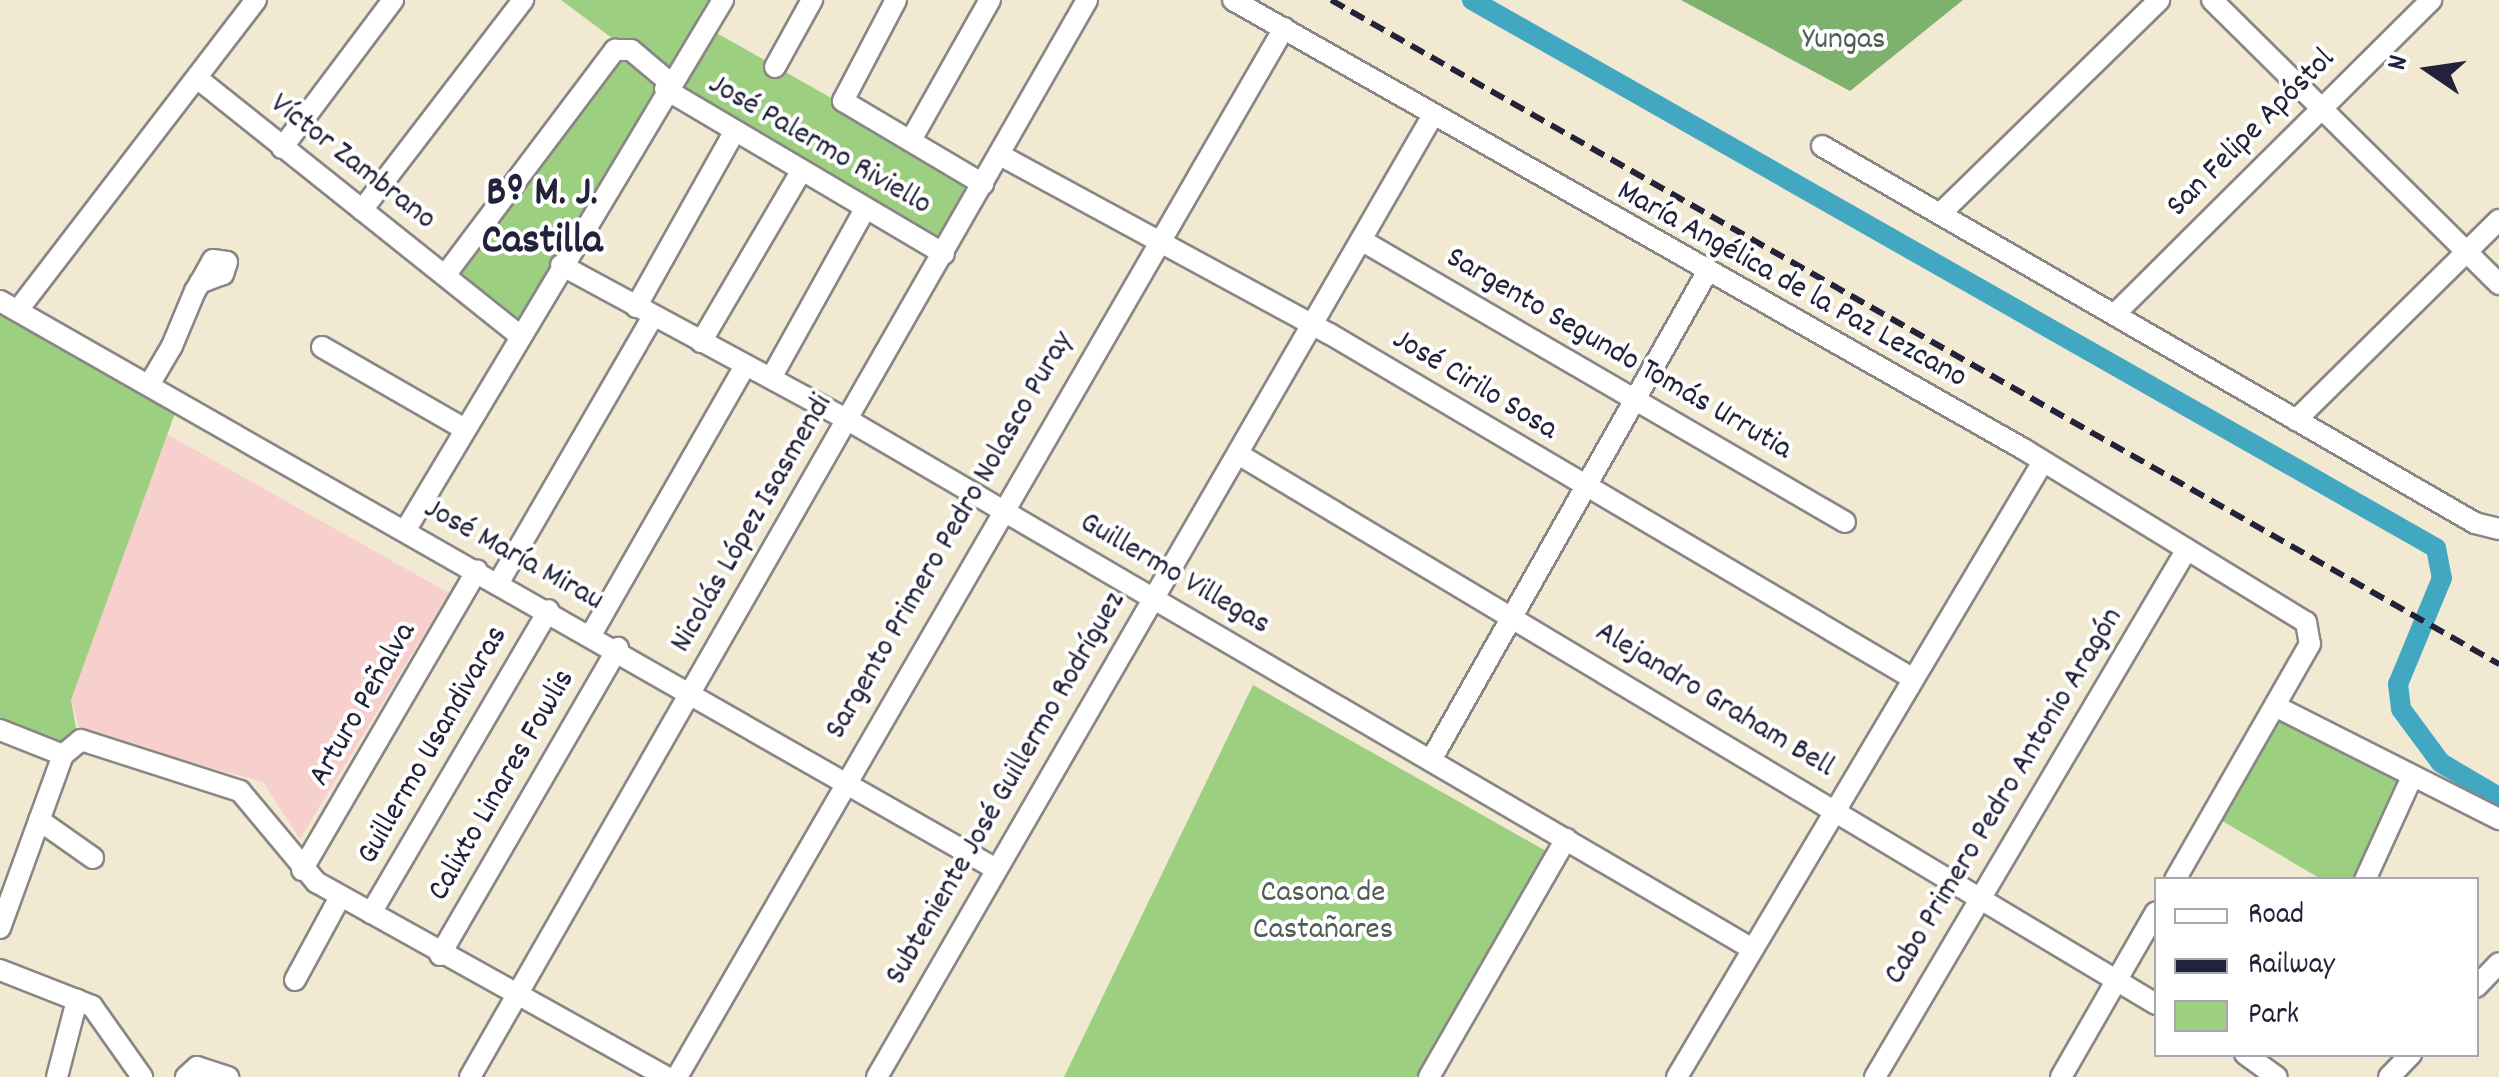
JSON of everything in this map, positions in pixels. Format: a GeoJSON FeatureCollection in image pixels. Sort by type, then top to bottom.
{"type":"FeatureCollection","features":[{"type":"Feature","properties":{"kind":"street"},"geometry":{"type":"LineString","coordinates":[[9,306],[197,78],[256,0]]}},
{"type":"Feature","properties":{"kind":"street"},"geometry":{"type":"LineString","coordinates":[[282,148],[393,0]]}},
{"type":"Feature","properties":{"kind":"street"},"geometry":{"type":"LineString","coordinates":[[362,210],[523,0]]}},
{"type":"Feature","properties":{"kind":"street"},"geometry":{"type":"LineString","coordinates":[[405,531],[517,332],[723,0]]}},
{"type":"Feature","properties":{"kind":"street"},"geometry":{"type":"LineString","coordinates":[[775,67],[812,0]]}},
{"type":"Feature","properties":{"kind":"street"},"geometry":{"type":"LineString","coordinates":[[896,0],[843,102],[983,184]]}},
{"type":"Feature","properties":{"kind":"street"},"geometry":{"type":"LineString","coordinates":[[911,140],[990,0]]}},
{"type":"Feature","properties":{"kind":"street","name":"Nicolás López Isasmendi"},"geometry":{"type":"LineString","coordinates":[[470,1077],[1087,0]]}},
{"type":"Feature","properties":{"kind":"street","name":"María Angélica de la Paz Lezcano"},"geometry":{"type":"LineString","coordinates":[[1233,0],[1705,276],[2187,549],[2311,634],[2275,706]]}},
{"type":"Feature","properties":{"kind":"street"},"geometry":{"type":"LineString","coordinates":[[1941,212],[2159,0]]}},
{"type":"Feature","properties":{"kind":"street"},"geometry":{"type":"LineString","coordinates":[[2212,0],[2499,284]]}},
{"type":"Feature","properties":{"kind":"street","name":"San Felipe Apóstol"},"geometry":{"type":"LineString","coordinates":[[2117,312],[2431,0]]}},
{"type":"Feature","properties":{"kind":"street","name":"Sargento Primero Pedro Nolasco Puray"},"geometry":{"type":"LineString","coordinates":[[677,1077],[1153,242],[1284,28]]}},
{"type":"Feature","properties":{"kind":"street","name":"José Palermo Riviello"},"geometry":{"type":"LineString","coordinates":[[446,274],[616,50],[631,50],[667,85],[733,134],[944,254]]}},
{"type":"Feature","properties":{"kind":"street","name":"Víctor Zambrano"},"geometry":{"type":"LineString","coordinates":[[197,78],[517,332]]}},
{"type":"Feature","properties":{"kind":"street","name":"Subteniente José Guillermo Rodríguez"},"geometry":{"type":"LineString","coordinates":[[876,1077],[1432,117]]}},
{"type":"Feature","properties":{"kind":"street"},"geometry":{"type":"LineString","coordinates":[[499,582],[644,311],[733,134]]}},
{"type":"Feature","properties":{"kind":"street"},"geometry":{"type":"LineString","coordinates":[[1822,146],[2117,312],[2296,420],[2499,528]]}},
{"type":"Feature","properties":{"kind":"street","name":"José Cirilo Sosa"},"geometry":{"type":"LineString","coordinates":[[1000,155],[1311,329],[1912,678]]}},
{"type":"Feature","properties":{"kind":"street"},"geometry":{"type":"LineString","coordinates":[[701,342],[800,173]]}},
{"type":"Feature","properties":{"kind":"street"},"geometry":{"type":"LineString","coordinates":[[771,378],[865,209]]}},
{"type":"Feature","properties":{"kind":"street"},"geometry":{"type":"LineString","coordinates":[[2296,420],[2499,220]]}},
{"type":"Feature","properties":{"kind":"street","name":"Sargento Segundo Tomás Urrutia"},"geometry":{"type":"LineString","coordinates":[[1362,240],[1846,522]]}},
{"type":"Feature","properties":{"kind":"street","name":"Guillermo Villegas"},"geometry":{"type":"LineString","coordinates":[[561,264],[848,420],[1751,948]]}},
{"type":"Feature","properties":{"kind":"street"},"geometry":{"type":"LineString","coordinates":[[1431,760],[1705,276]]}},
{"type":"Feature","properties":{"kind":"street"},"geometry":{"type":"LineString","coordinates":[[150,385],[200,283]]}},
{"type":"Feature","properties":{"kind":"street","name":"José María Mirau"},"geometry":{"type":"LineString","coordinates":[[9,306],[592,633],[994,868]]}},
{"type":"Feature","properties":{"kind":"street"},"geometry":{"type":"LineString","coordinates":[[322,347],[463,428]]}},
{"type":"Feature","properties":{"kind":"street","name":"Calixto Linares Fowlis"},"geometry":{"type":"LineString","coordinates":[[592,633],[745,366]]}},
{"type":"Feature","properties":{"kind":"street","name":"Alejandro Graham Bell"},"geometry":{"type":"LineString","coordinates":[[1238,454],[2154,1003]]}},
{"type":"Feature","properties":{"kind":"street"},"geometry":{"type":"LineString","coordinates":[[1678,1071],[2041,465]]}},
{"type":"Feature","properties":{"kind":"street","name":"Cabo Primero Pedro Antonio Aragón"},"geometry":{"type":"LineString","coordinates":[[1875,1077],[2187,549]]}},
{"type":"Feature","properties":{"kind":"street","name":"Arturo Peñalva"},"geometry":{"type":"LineString","coordinates":[[302,870],[477,570]]}},
{"type":"Feature","properties":{"kind":"street","name":"Guillermo Usandivaras"},"geometry":{"type":"LineString","coordinates":[[371,913],[549,610]]}},
{"type":"Feature","properties":{"kind":"street","name":"Calixto Linares Fowlis"},"geometry":{"type":"LineString","coordinates":[[440,955],[618,648]]}},
{"type":"Feature","properties":{"kind":"street"},"geometry":{"type":"LineString","coordinates":[[2177,877],[2275,706],[2411,780],[2499,819]]}},
{"type":"Feature","properties":{"kind":"street"},"geometry":{"type":"LineString","coordinates":[[0,730],[63,755]]}},
{"type":"Feature","properties":{"kind":"street"},"geometry":{"type":"LineString","coordinates":[[0,928],[10,872],[39,820],[63,755],[80,740],[240,791],[302,870],[340,897],[666,1077]]}},
{"type":"Feature","properties":{"kind":"street"},"geometry":{"type":"LineString","coordinates":[[2373,876],[2411,780]]}},
{"type":"Feature","properties":{"kind":"street"},"geometry":{"type":"LineString","coordinates":[[39,820],[93,858]]}},
{"type":"Feature","properties":{"kind":"street"},"geometry":{"type":"LineString","coordinates":[[1428,1077],[1566,839]]}},
{"type":"Feature","properties":{"kind":"street"},"geometry":{"type":"LineString","coordinates":[[295,980],[340,897]]}},
{"type":"Feature","properties":{"kind":"street"},"geometry":{"type":"LineString","coordinates":[[2061,1077],[2154,916]]}},
{"type":"Feature","properties":{"kind":"street"},"geometry":{"type":"LineString","coordinates":[[0,970],[100,1013],[142,1077]]}},
{"type":"Feature","properties":{"kind":"street"},"geometry":{"type":"LineString","coordinates":[[57,1077],[77,1000]]}},
{"type":"Feature","properties":{"kind":"street"},"geometry":{"type":"LineString","coordinates":[[2389,1077],[2408,1057]]}},
{"type":"Feature","properties":{"kind":"street"},"geometry":{"type":"LineString","coordinates":[[2249,1061],[2277,1077]]}},
{"type":"Feature","properties":{"kind":"street"},"geometry":{"type":"LineString","coordinates":[[186,1077],[197,1067],[228,1077]]}},
{"type":"Feature","properties":{"kind":"shaded area"},"geometry":{"type":"Polygon","coordinates":[[[165,433],[449,593],[300,839],[263,782],[81,733],[71,700],[165,433]]]}},
{"type":"Feature","properties":{"kind":"green space"},"geometry":{"type":"Polygon","coordinates":[[[561,0],[723,0],[706,27],[983,184],[944,254],[665,89],[517,333],[446,274],[615,50],[628,50],[561,0]]]}},
{"type":"Feature","properties":{"kind":"green space","name":"Yungas"},"geometry":{"type":"Polygon","coordinates":[[[1681,0],[1963,0],[1850,91],[1681,0]]]}},
{"type":"Feature","properties":{"kind":"green space"},"geometry":{"type":"Polygon","coordinates":[[[0,304],[179,402],[71,700],[77,734],[63,755],[0,730],[0,304]]]}},
{"type":"Feature","properties":{"kind":"green space","name":"Casona de Castañares"},"geometry":{"type":"Polygon","coordinates":[[[1253,685],[1546,851],[1416,1077],[1064,1077],[1253,685]]]}},
{"type":"Feature","properties":{"kind":"green space"},"geometry":{"type":"Polygon","coordinates":[[[2275,706],[2411,779],[2363,877],[2318,877],[2212,815],[2275,706]]]}},
{"type":"Feature","properties":{"kind":"waterway"},"geometry":{"type":"LineString","coordinates":[[1472,0],[2436,548],[2442,578],[2398,684],[2401,709],[2441,763],[2499,797]]}},
{"type":"Feature","properties":{"kind":"railway"},"geometry":{"type":"LineString","coordinates":[[1331,0],[2499,664]]}},
{"type":"Feature","properties":{"kind":"district","name":"Bº M. J. Castilla"},"geometry":{"type":"Point","coordinates":[542,219]}}]}
